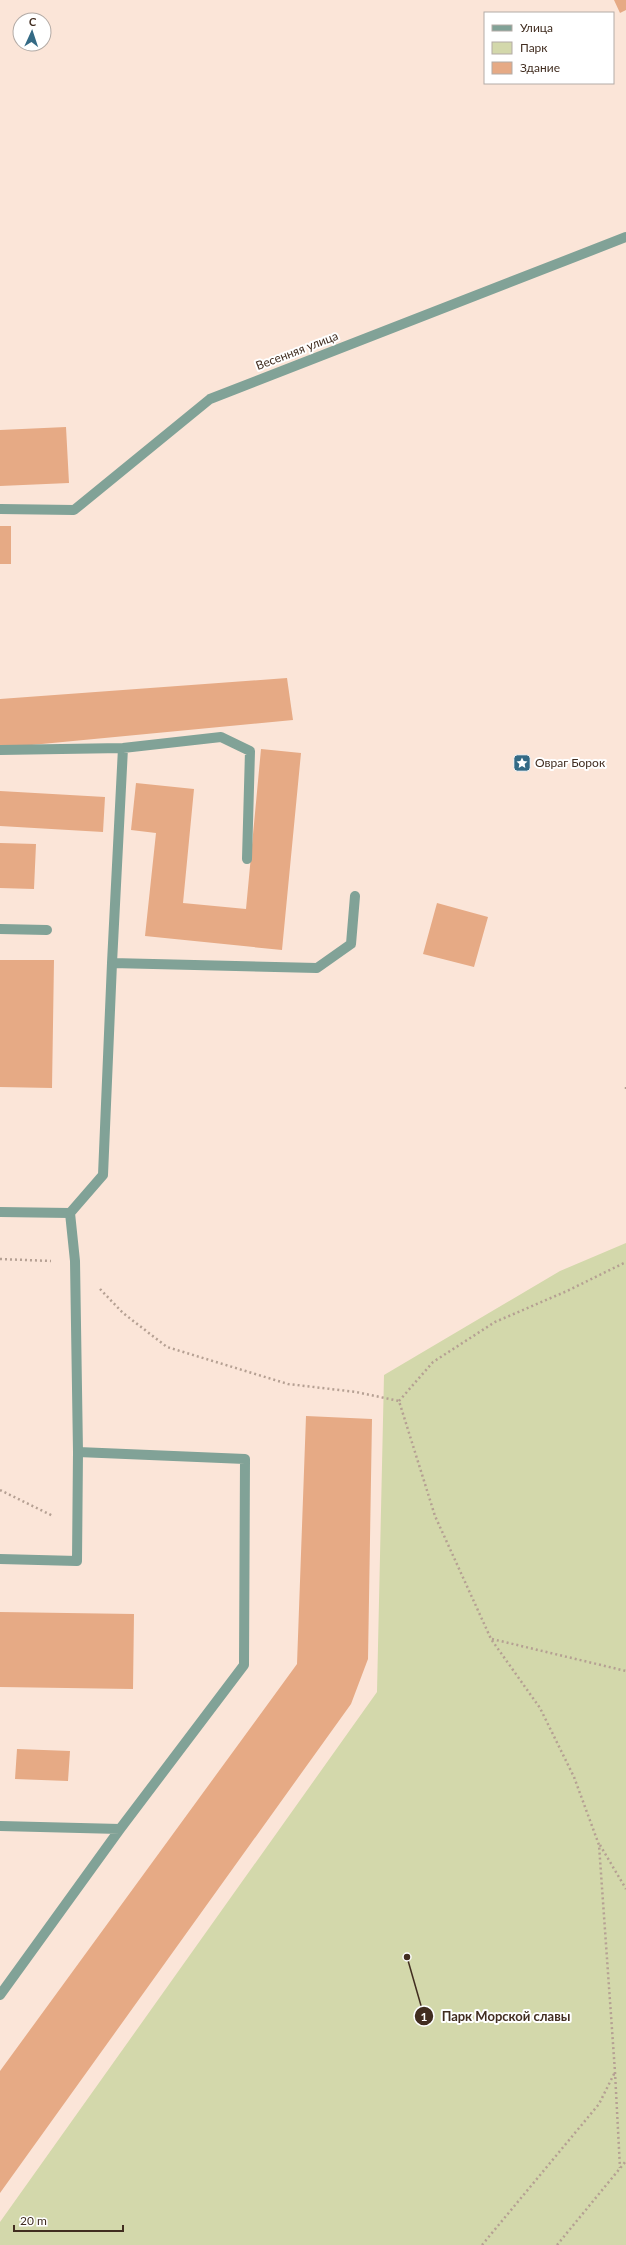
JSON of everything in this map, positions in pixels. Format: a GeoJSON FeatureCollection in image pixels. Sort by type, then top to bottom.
{"type":"FeatureCollection","features":[{"type":"Feature","properties":{"kind":"street","name":"Весенняя улица"},"geometry":{"type":"LineString","coordinates":[[0,509],[74,510],[210,399],[626,237]]}},
{"type":"Feature","properties":{"kind":"street"},"geometry":{"type":"LineString","coordinates":[[0,750],[123,748],[221,737],[250,751],[247,859]]}},
{"type":"Feature","properties":{"kind":"street"},"geometry":{"type":"LineString","coordinates":[[0,1559],[77,1561],[78,1452],[75,1261],[70,1213],[103,1175],[123,748]]}},
{"type":"Feature","properties":{"kind":"street"},"geometry":{"type":"LineString","coordinates":[[112,964],[317,968],[351,944],[354,896]]}},
{"type":"Feature","properties":{"kind":"street"},"geometry":{"type":"LineString","coordinates":[[0,929],[47,930]]}},
{"type":"Feature","properties":{"kind":"street"},"geometry":{"type":"LineString","coordinates":[[0,1212],[70,1213]]}},
{"type":"Feature","properties":{"kind":"street"},"geometry":{"type":"LineString","coordinates":[[0,1995],[120,1829],[244,1665],[245,1458],[78,1452]]}},
{"type":"Feature","properties":{"kind":"street"},"geometry":{"type":"LineString","coordinates":[[0,1826],[120,1829]]}},
{"type":"Feature","properties":{"kind":"path"},"geometry":{"type":"LineString","coordinates":[[0,1259],[75,1261],[123,1313],[167,1347],[288,1384],[356,1392],[399,1401]]}},
{"type":"Feature","properties":{"kind":"path"},"geometry":{"type":"LineString","coordinates":[[399,1401],[433,1362],[495,1322],[567,1291],[626,1262]]}},
{"type":"Feature","properties":{"kind":"path"},"geometry":{"type":"LineString","coordinates":[[399,1401],[435,1516],[491,1639],[540,1708],[574,1777],[599,1845],[626,1889]]}},
{"type":"Feature","properties":{"kind":"path"},"geometry":{"type":"LineString","coordinates":[[0,1490],[77,1528]]}},
{"type":"Feature","properties":{"kind":"path"},"geometry":{"type":"LineString","coordinates":[[491,1639],[626,1671]]}},
{"type":"Feature","properties":{"kind":"path"},"geometry":{"type":"LineString","coordinates":[[599,1845],[616,2072],[620,2168]]}},
{"type":"Feature","properties":{"kind":"path"},"geometry":{"type":"LineString","coordinates":[[482,2245],[599,2104],[616,2072]]}},
{"type":"Feature","properties":{"kind":"path"},"geometry":{"type":"LineString","coordinates":[[557,2245],[626,2161]]}},
{"type":"Feature","properties":{"kind":"green space"},"geometry":{"type":"Polygon","coordinates":[[[626,1243],[626,2245],[0,2245],[0,2222],[377,1692],[384,1375],[560,1271],[626,1243]]]}},
{"type":"Feature","properties":{"kind":"building"},"geometry":{"type":"Polygon","coordinates":[[[614,0],[626,0],[626,10],[620,13],[614,0]]]}},
{"type":"Feature","properties":{"kind":"building"},"geometry":{"type":"Polygon","coordinates":[[[66,427],[69,483],[0,486],[0,430],[66,427]]]}},
{"type":"Feature","properties":{"kind":"building"},"geometry":{"type":"Polygon","coordinates":[[[0,526],[11,526],[11,564],[0,564],[0,526]]]}},
{"type":"Feature","properties":{"kind":"building"},"geometry":{"type":"Polygon","coordinates":[[[287,678],[293,720],[0,748],[0,699],[287,678]]]}},
{"type":"Feature","properties":{"kind":"building"},"geometry":{"type":"Polygon","coordinates":[[[261,749],[301,753],[282,950],[145,936],[156,833],[131,830],[136,783],[194,789],[183,903],[246,909],[261,749]]]}},
{"type":"Feature","properties":{"kind":"building"},"geometry":{"type":"Polygon","coordinates":[[[0,791],[105,797],[103,832],[0,826],[0,791]]]}},
{"type":"Feature","properties":{"kind":"building"},"geometry":{"type":"Polygon","coordinates":[[[0,843],[36,844],[34,889],[0,888],[0,843]]]}},
{"type":"Feature","properties":{"kind":"building"},"geometry":{"type":"Polygon","coordinates":[[[437,903],[488,917],[474,967],[423,954],[437,903]]]}},
{"type":"Feature","properties":{"kind":"building"},"geometry":{"type":"Polygon","coordinates":[[[0,960],[54,960],[52,1088],[0,1087],[0,960]]]}},
{"type":"Feature","properties":{"kind":"building"},"geometry":{"type":"Polygon","coordinates":[[[306,1416],[372,1419],[368,1659],[351,1704],[0,2193],[0,2071],[297,1664],[306,1416]]]}},
{"type":"Feature","properties":{"kind":"building"},"geometry":{"type":"Polygon","coordinates":[[[0,1612],[134,1614],[133,1689],[0,1687],[0,1612]]]}},
{"type":"Feature","properties":{"kind":"building"},"geometry":{"type":"Polygon","coordinates":[[[17,1749],[70,1751],[68,1781],[15,1779],[17,1749]]]}},
{"type":"Feature","properties":{"kind":"place","name":"Овраг Борок"},"geometry":{"type":"Point","coordinates":[522,763]}},
{"type":"Feature","properties":{"kind":"place","name":"Парк Морской славы"},"geometry":{"type":"Point","coordinates":[407,1957]}}]}
